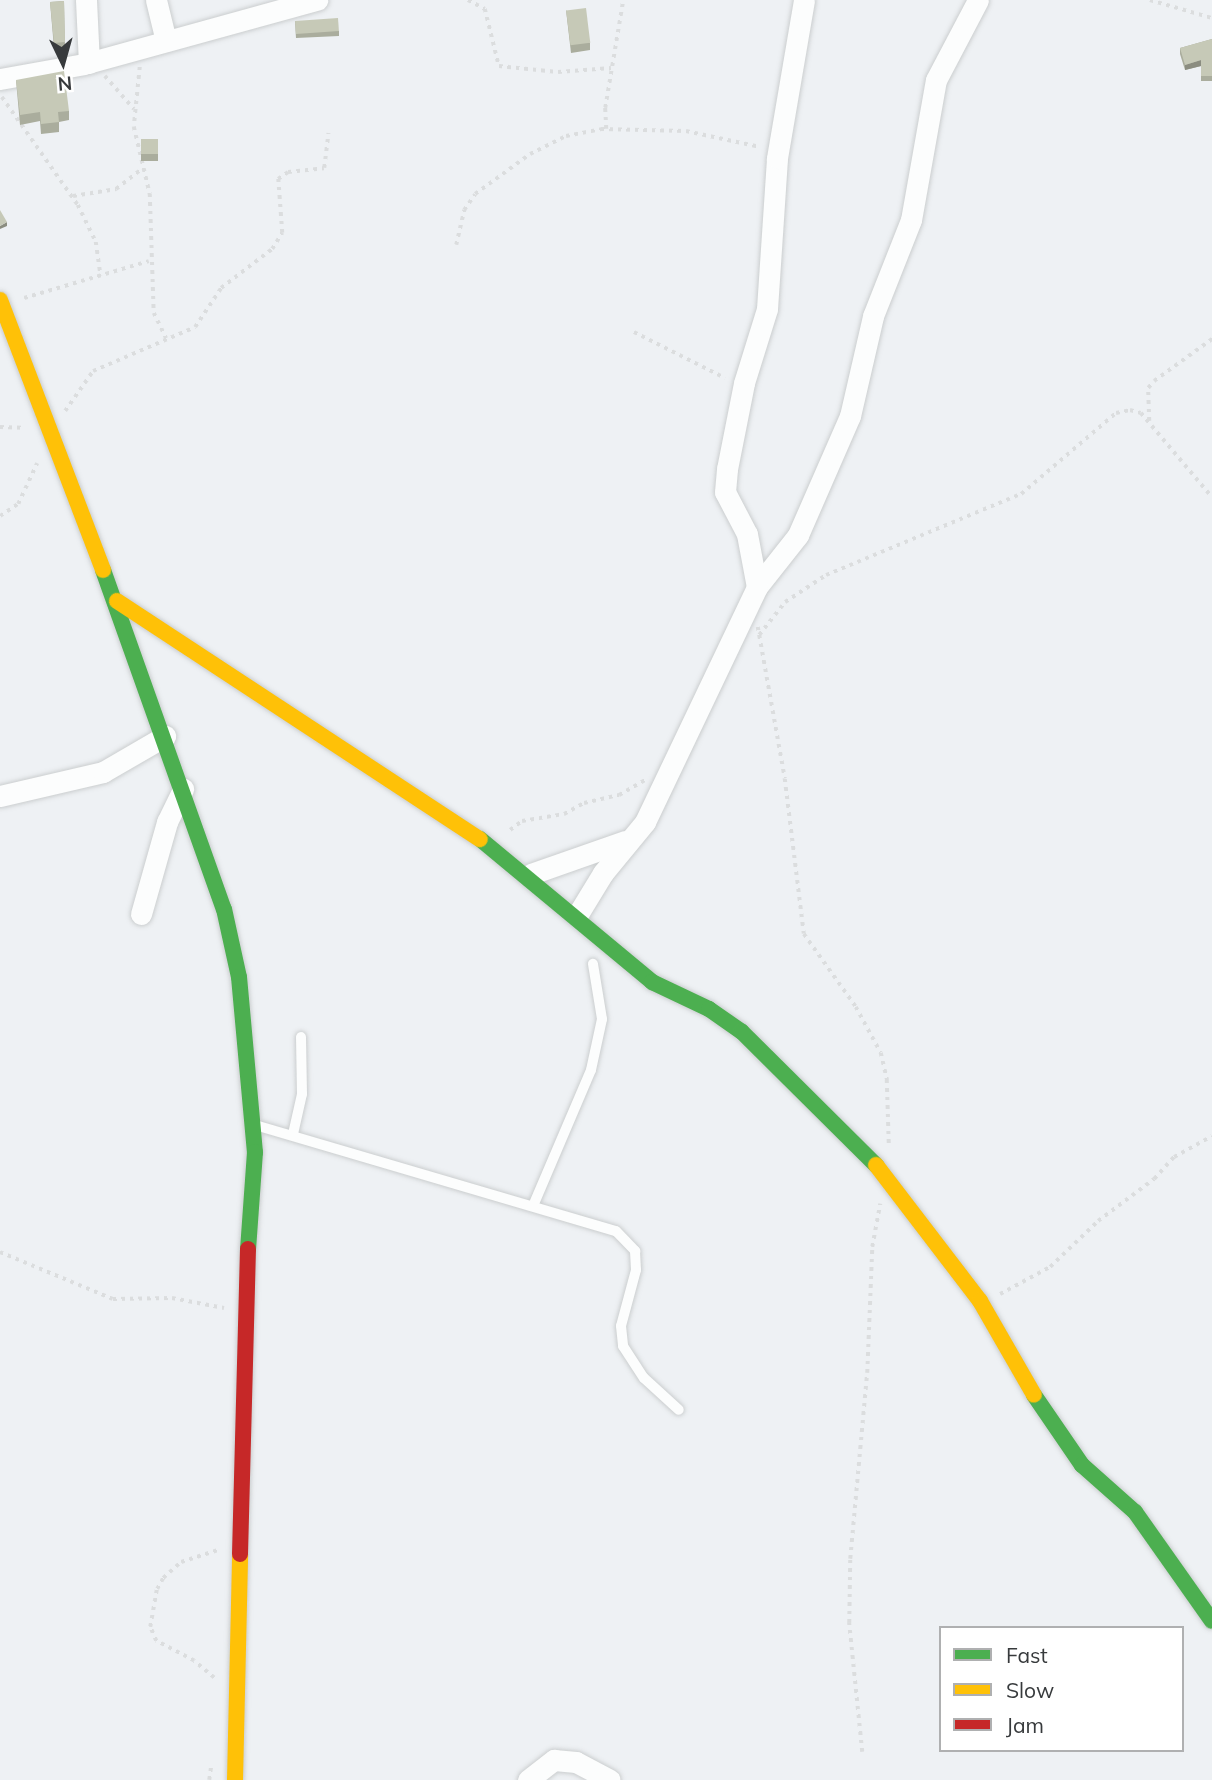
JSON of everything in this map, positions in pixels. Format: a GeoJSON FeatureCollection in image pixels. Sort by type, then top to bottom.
{"type":"FeatureCollection","features":[{"type":"Feature","properties":{"kind":"street"},"geometry":{"type":"LineString","coordinates":[[86,0],[92,62]]}},
{"type":"Feature","properties":{"kind":"street"},"geometry":{"type":"LineString","coordinates":[[156,0],[166,41]]}},
{"type":"Feature","properties":{"kind":"street"},"geometry":{"type":"LineString","coordinates":[[1,85],[143,49],[317,0]]}},
{"type":"Feature","properties":{"kind":"street"},"geometry":{"type":"LineString","coordinates":[[754,594],[747,534],[725,492],[744,383],[767,309],[776,171],[804,0]]}},
{"type":"Feature","properties":{"kind":"street"},"geometry":{"type":"LineString","coordinates":[[578,914],[630,839],[645,822],[674,764],[712,676],[754,594],[798,535],[850,416],[873,316],[911,220],[936,80],[978,0]]}},
{"type":"Feature","properties":{"kind":"street"},"geometry":{"type":"LineString","coordinates":[[1,303],[49,437],[117,601],[165,736],[224,909],[239,977],[255,1125],[246,1312],[235,1780]]}},
{"type":"Feature","properties":{"kind":"street"},"geometry":{"type":"LineString","coordinates":[[117,601],[502,853],[578,914],[652,982],[709,1009],[742,1032],[886,1174],[979,1301],[1056,1433],[1082,1465],[1135,1512],[1212,1621]]}},
{"type":"Feature","properties":{"kind":"street"},"geometry":{"type":"LineString","coordinates":[[0,796],[103,772],[165,736]]}},
{"type":"Feature","properties":{"kind":"street"},"geometry":{"type":"LineString","coordinates":[[141,914],[167,822],[183,789]]}},
{"type":"Feature","properties":{"kind":"street"},"geometry":{"type":"LineString","coordinates":[[531,874],[630,839]]}},
{"type":"Feature","properties":{"kind":"street"},"geometry":{"type":"LineString","coordinates":[[528,1780],[554,1760],[576,1762],[610,1780]]}},
{"type":"Feature","properties":{"kind":"lane"},"geometry":{"type":"LineString","coordinates":[[533,1206],[592,1070],[602,1019],[593,964]]}},
{"type":"Feature","properties":{"kind":"lane"},"geometry":{"type":"LineString","coordinates":[[293,1134],[302,1094],[301,1037]]}},
{"type":"Feature","properties":{"kind":"lane"},"geometry":{"type":"LineString","coordinates":[[255,1125],[616,1231],[635,1251],[636,1270],[621,1326],[623,1346],[644,1378],[679,1410]]}},
{"type":"Feature","properties":{"kind":"path"},"geometry":{"type":"LineString","coordinates":[[468,0],[485,9],[499,66],[558,72],[611,68]]}},
{"type":"Feature","properties":{"kind":"path"},"geometry":{"type":"LineString","coordinates":[[606,129],[611,68],[623,0]]}},
{"type":"Feature","properties":{"kind":"path"},"geometry":{"type":"LineString","coordinates":[[1150,0],[1212,18]]}},
{"type":"Feature","properties":{"kind":"path"},"geometry":{"type":"LineString","coordinates":[[143,49],[134,109],[151,204],[149,261],[153,313],[166,338]]}},
{"type":"Feature","properties":{"kind":"path"},"geometry":{"type":"LineString","coordinates":[[92,62],[134,109]]}},
{"type":"Feature","properties":{"kind":"path"},"geometry":{"type":"LineString","coordinates":[[1,85],[7,110],[72,196],[96,242],[101,276]]}},
{"type":"Feature","properties":{"kind":"path"},"geometry":{"type":"LineString","coordinates":[[456,245],[470,202],[503,172],[566,136],[606,129],[685,131],[759,145],[770,155],[776,171]]}},
{"type":"Feature","properties":{"kind":"path"},"geometry":{"type":"LineString","coordinates":[[0,516],[18,504],[49,437],[77,399],[93,371],[203,321],[221,288],[278,242],[282,233],[276,182],[288,172],[324,168],[328,133]]}},
{"type":"Feature","properties":{"kind":"path"},"geometry":{"type":"LineString","coordinates":[[72,196],[116,189],[143,168]]}},
{"type":"Feature","properties":{"kind":"path"},"geometry":{"type":"LineString","coordinates":[[1,303],[149,261]]}},
{"type":"Feature","properties":{"kind":"path"},"geometry":{"type":"LineString","coordinates":[[634,332],[713,375],[744,383]]}},
{"type":"Feature","properties":{"kind":"path"},"geometry":{"type":"LineString","coordinates":[[1149,421],[1147,396],[1154,380],[1212,339]]}},
{"type":"Feature","properties":{"kind":"path"},"geometry":{"type":"LineString","coordinates":[[760,635],[785,602],[826,575],[1021,494],[1116,413],[1130,410],[1149,421],[1212,497]]}},
{"type":"Feature","properties":{"kind":"path"},"geometry":{"type":"LineString","coordinates":[[754,594],[785,779],[804,934],[856,1007],[881,1053],[889,1114],[886,1174],[872,1248],[867,1373],[850,1559],[849,1623],[862,1752]]}},
{"type":"Feature","properties":{"kind":"path"},"geometry":{"type":"LineString","coordinates":[[502,853],[509,831],[522,821],[564,814],[584,803],[619,795],[674,764]]}},
{"type":"Feature","properties":{"kind":"path"},"geometry":{"type":"LineString","coordinates":[[979,1301],[1023,1285],[1050,1267],[1098,1221],[1154,1179],[1174,1157],[1212,1136]]}},
{"type":"Feature","properties":{"kind":"path"},"geometry":{"type":"LineString","coordinates":[[0,1252],[113,1299],[172,1298],[246,1312]]}},
{"type":"Feature","properties":{"kind":"path"},"geometry":{"type":"LineString","coordinates":[[218,1683],[194,1661],[156,1641],[150,1627],[153,1603],[157,1589],[171,1569],[242,1541]]}},
{"type":"Feature","properties":{"kind":"path"},"geometry":{"type":"LineString","coordinates":[[209,1780],[214,1756]]}},
{"type":"Feature","properties":{"kind":"building"},"geometry":{"type":"Polygon","coordinates":[[[64,1],[65,42],[54,43],[50,2],[64,1]]]}},
{"type":"Feature","properties":{"kind":"building"},"geometry":{"type":"Polygon","coordinates":[[[586,8],[590,43],[570,45],[566,10],[586,8]]]}},
{"type":"Feature","properties":{"kind":"building"},"geometry":{"type":"Polygon","coordinates":[[[338,18],[339,31],[296,34],[295,21],[338,18]]]}},
{"type":"Feature","properties":{"kind":"building"},"geometry":{"type":"Polygon","coordinates":[[[1212,39],[1212,76],[1201,76],[1201,60],[1185,65],[1180,48],[1212,39]]]}},
{"type":"Feature","properties":{"kind":"building"},"geometry":{"type":"Polygon","coordinates":[[[64,71],[69,111],[58,112],[59,122],[41,124],[40,112],[20,115],[16,80],[64,71]]]}},
{"type":"Feature","properties":{"kind":"building"},"geometry":{"type":"Polygon","coordinates":[[[141,139],[158,139],[158,154],[141,154],[141,139]]]}},
{"type":"Feature","properties":{"kind":"building"},"geometry":{"type":"Polygon","coordinates":[[[0,210],[7,222],[0,226],[0,210]]]}},
{"type":"Feature","properties":{"kind":"traffic: fast"},"geometry":{"type":"LineString","coordinates":[[103,570],[224,909],[239,977],[255,1152],[248,1249]]}},
{"type":"Feature","properties":{"kind":"traffic: fast"},"geometry":{"type":"LineString","coordinates":[[480,839],[652,982],[709,1009],[742,1032],[876,1165]]}},
{"type":"Feature","properties":{"kind":"traffic: fast"},"geometry":{"type":"LineString","coordinates":[[1034,1395],[1082,1465],[1135,1512],[1212,1621]]}},
{"type":"Feature","properties":{"kind":"traffic: slow"},"geometry":{"type":"LineString","coordinates":[[0,300],[103,570]]}},
{"type":"Feature","properties":{"kind":"traffic: slow"},"geometry":{"type":"LineString","coordinates":[[117,601],[480,839]]}},
{"type":"Feature","properties":{"kind":"traffic: slow"},"geometry":{"type":"LineString","coordinates":[[876,1165],[980,1301],[1034,1395]]}},
{"type":"Feature","properties":{"kind":"traffic: slow"},"geometry":{"type":"LineString","coordinates":[[235,1780],[240,1554]]}},
{"type":"Feature","properties":{"kind":"traffic: jam"},"geometry":{"type":"LineString","coordinates":[[240,1554],[248,1249]]}}]}
